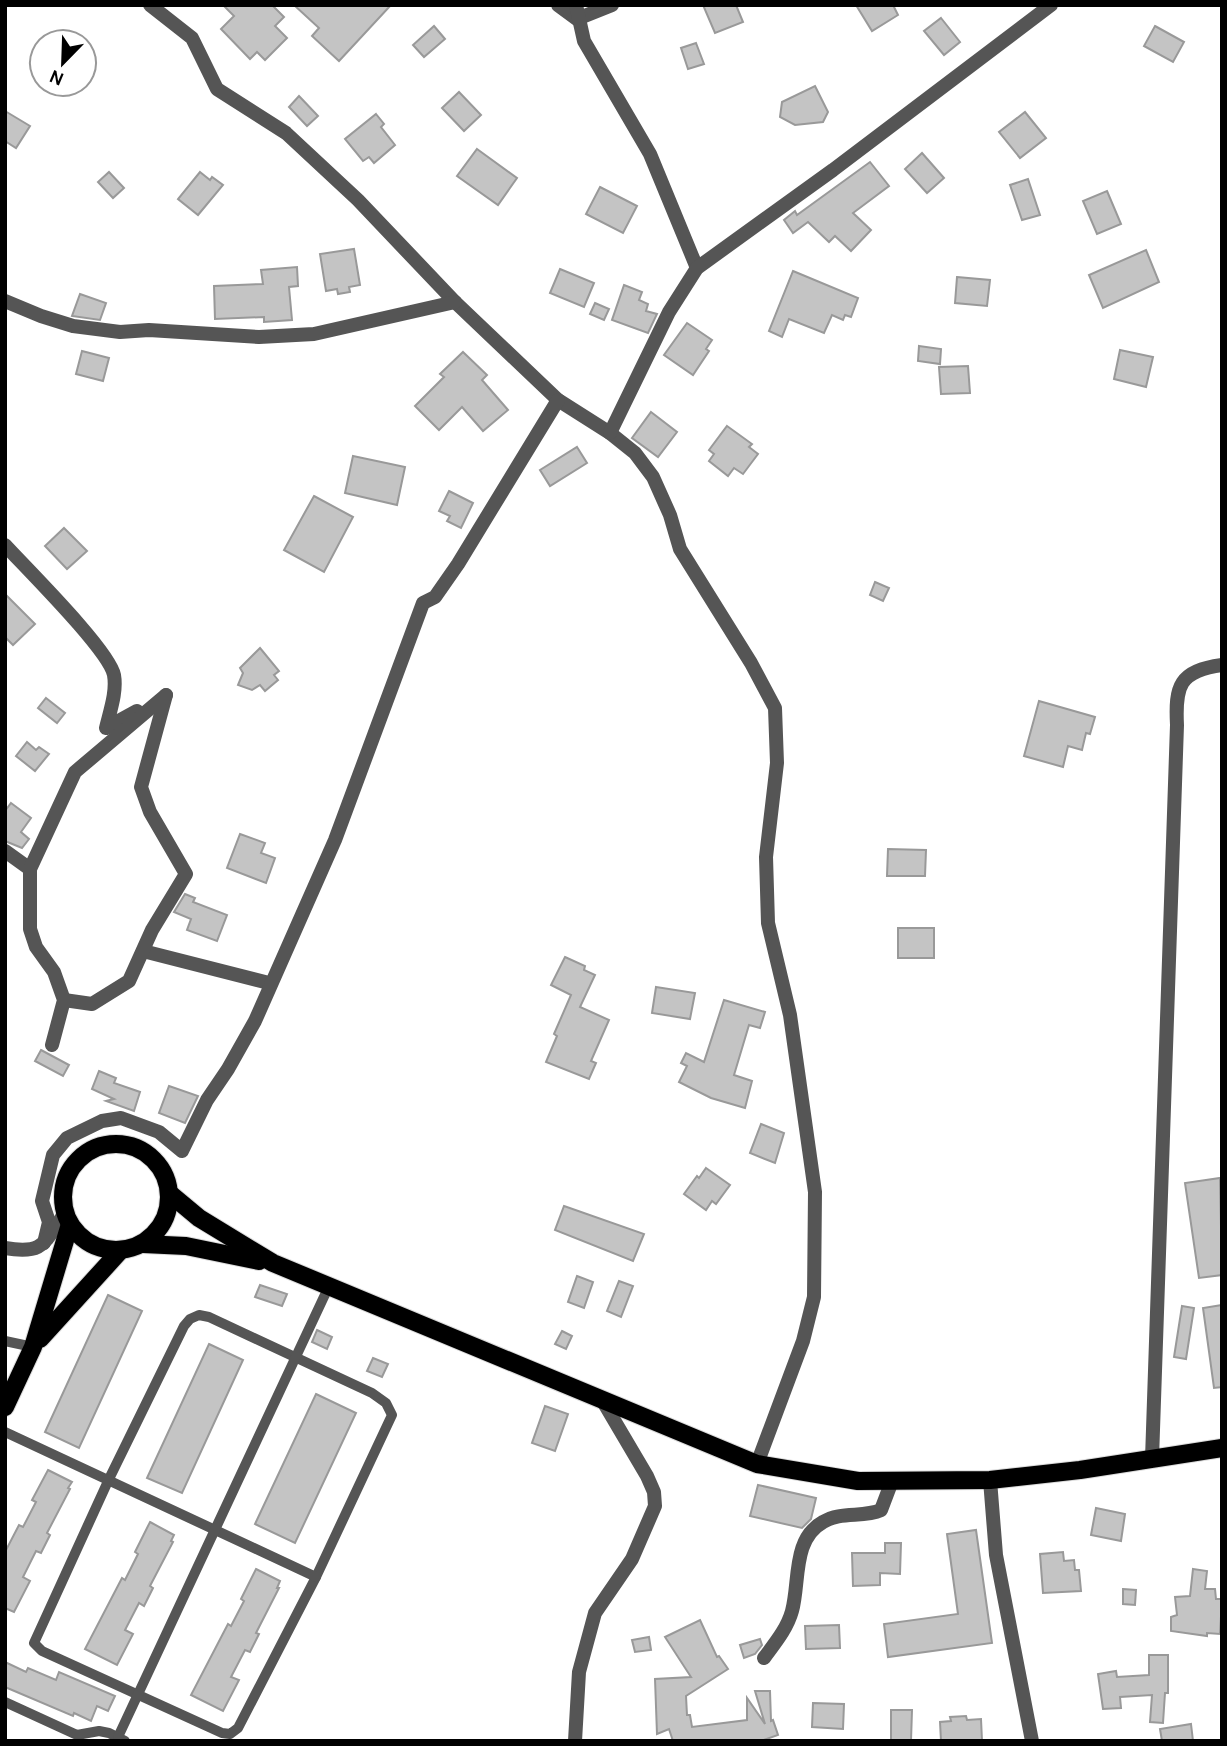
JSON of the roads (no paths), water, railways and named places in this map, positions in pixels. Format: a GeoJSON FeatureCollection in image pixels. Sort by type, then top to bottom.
{"type":"FeatureCollection","features":[{"type":"Feature","properties":{"kind":"main road"},"geometry":{"type":"LineString","coordinates":[[5,1407],[33,1347],[67,1218],[63,1189],[72,1167],[89,1151],[112,1144],[124,1145],[146,1153],[162,1171],[169,1194],[169,1205],[160,1227],[143,1244]]}},
{"type":"Feature","properties":{"kind":"main road"},"geometry":{"type":"LineString","coordinates":[[169,1194],[214,1228],[273,1263],[757,1464],[858,1482],[990,1480],[1080,1470],[1222,1448]]}},
{"type":"Feature","properties":{"kind":"main road"},"geometry":{"type":"LineString","coordinates":[[67,1218],[77,1234],[96,1247],[120,1251],[143,1244],[186,1246],[273,1263]]}},
{"type":"Feature","properties":{"kind":"main road"},"geometry":{"type":"LineString","coordinates":[[33,1347],[120,1251]]}},
{"type":"Feature","properties":{"kind":"street"},"geometry":{"type":"LineString","coordinates":[[150,5],[192,38],[217,89],[286,133],[358,200],[455,302],[558,400],[611,433],[635,453],[653,477],[670,515],[680,549],[751,663],[775,708],[778,763],[766,857],[768,923],[790,1015],[816,1192],[814,1297],[803,1341],[757,1464]]}},
{"type":"Feature","properties":{"kind":"street"},"geometry":{"type":"LineString","coordinates":[[558,5],[577,12],[612,5]]}},
{"type":"Feature","properties":{"kind":"street"},"geometry":{"type":"LineString","coordinates":[[611,433],[669,312],[697,268],[833,170],[1045,7]]}},
{"type":"Feature","properties":{"kind":"street"},"geometry":{"type":"LineString","coordinates":[[577,12],[584,40],[649,154],[697,268]]}},
{"type":"Feature","properties":{"kind":"street"},"geometry":{"type":"LineString","coordinates":[[5,301],[73,326],[120,332],[149,330],[259,337],[314,334],[455,302]]}},
{"type":"Feature","properties":{"kind":"street"},"geometry":{"type":"LineString","coordinates":[[44,1244],[49,1222],[42,1201],[53,1155],[67,1138],[102,1121],[121,1118],[159,1132],[182,1151],[206,1100],[228,1069],[255,1020],[269,983],[335,840],[423,603],[435,597],[458,564],[558,400]]}},
{"type":"Feature","properties":{"kind":"street"},"geometry":{"type":"LineString","coordinates":[[5,545],[99,648],[113,671],[115,687],[106,729],[166,695]]}},
{"type":"Feature","properties":{"kind":"street"},"geometry":{"type":"LineString","coordinates":[[1152,1459],[1176,697],[1183,681],[1192,673],[1222,665]]}},
{"type":"Feature","properties":{"kind":"street"},"geometry":{"type":"LineString","coordinates":[[52,1045],[64,1000],[54,972],[36,947],[30,929],[30,869],[75,772],[166,695]]}},
{"type":"Feature","properties":{"kind":"street"},"geometry":{"type":"LineString","coordinates":[[64,1000],[92,1004],[130,981],[152,930],[186,874],[150,812],[141,787],[166,695]]}},
{"type":"Feature","properties":{"kind":"street"},"geometry":{"type":"LineString","coordinates":[[5,851],[30,869]]}},
{"type":"Feature","properties":{"kind":"street"},"geometry":{"type":"LineString","coordinates":[[143,951],[269,983]]}},
{"type":"Feature","properties":{"kind":"street"},"geometry":{"type":"LineString","coordinates":[[5,1248],[35,1250],[44,1244],[67,1218]]}},
{"type":"Feature","properties":{"kind":"street"},"geometry":{"type":"LineString","coordinates":[[575,1741],[579,1672],[595,1613],[632,1559],[655,1506],[654,1492],[647,1476],[601,1398]]}},
{"type":"Feature","properties":{"kind":"street"},"geometry":{"type":"LineString","coordinates":[[990,1480],[996,1555],[1032,1741]]}},
{"type":"Feature","properties":{"kind":"street"},"geometry":{"type":"LineString","coordinates":[[764,1658],[784,1630],[792,1612],[802,1547],[809,1533],[823,1521],[881,1510],[892,1481]]}},
{"type":"Feature","properties":{"kind":"lane"},"geometry":{"type":"LineString","coordinates":[[5,1702],[76,1738],[99,1731],[121,1739],[138,1694],[329,1286]]}},
{"type":"Feature","properties":{"kind":"lane"},"geometry":{"type":"LineString","coordinates":[[199,1315],[209,1317],[295,1358],[372,1393],[386,1403],[392,1415],[316,1577],[238,1728],[230,1734],[222,1733],[41,1651],[34,1643],[109,1479],[184,1326],[190,1319],[199,1315]]}},
{"type":"Feature","properties":{"kind":"lane"},"geometry":{"type":"LineString","coordinates":[[5,1341],[33,1347]]}},
{"type":"Feature","properties":{"kind":"lane"},"geometry":{"type":"LineString","coordinates":[[5,1432],[316,1577]]}}]}
